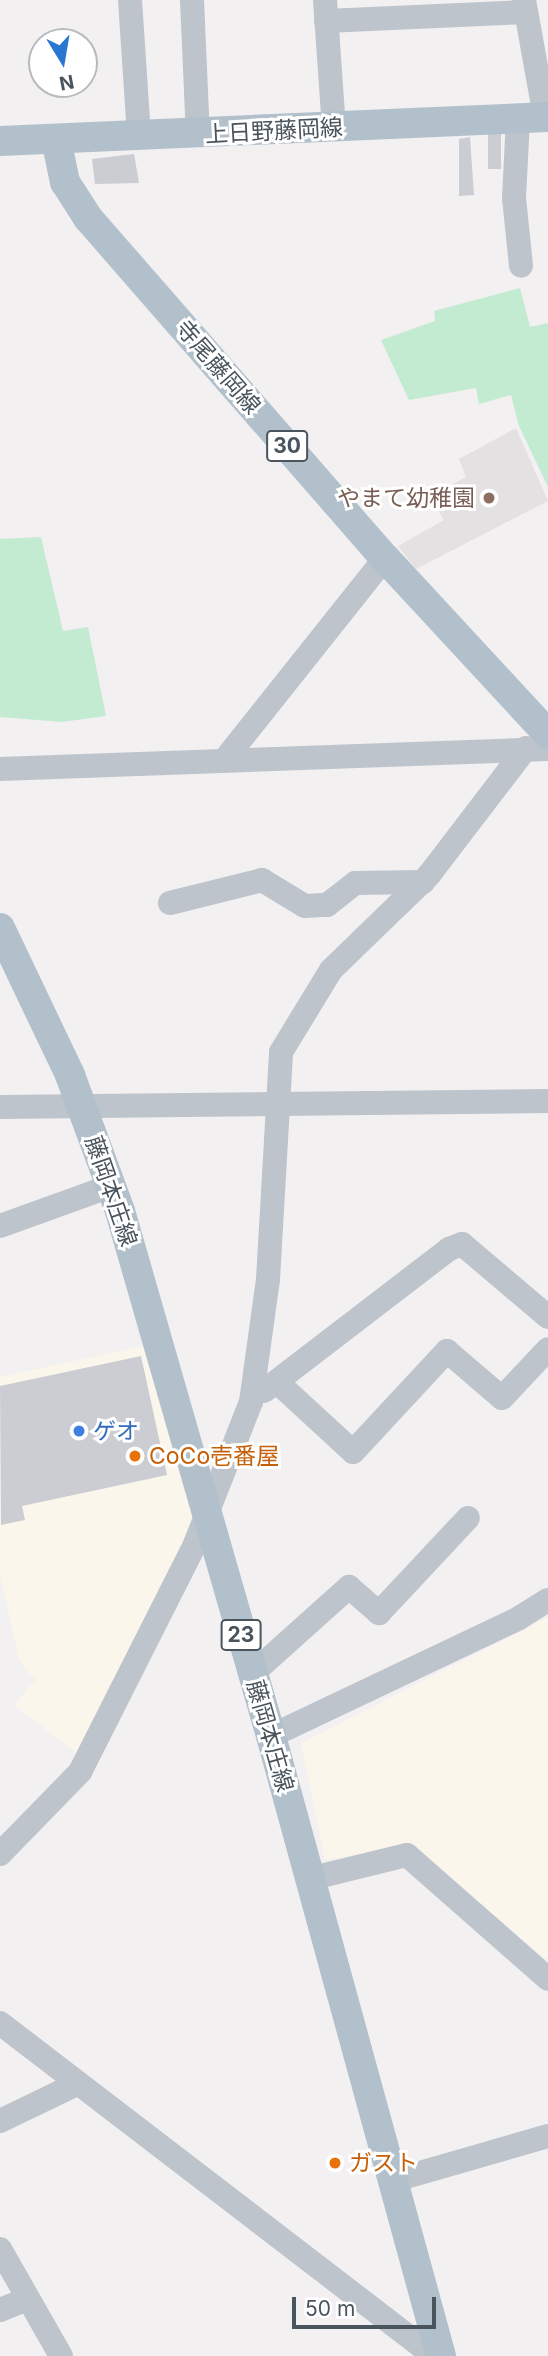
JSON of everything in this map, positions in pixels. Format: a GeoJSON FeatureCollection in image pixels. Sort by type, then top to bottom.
{"type":"FeatureCollection","features":[{"type":"Feature","properties":{"kind":"main road","name":"上日野藤岡線"},"geometry":{"type":"LineString","coordinates":[[0,141],[198,135],[537,118]]}},
{"type":"Feature","properties":{"kind":"main road","name":"寺尾藤岡線"},"geometry":{"type":"LineString","coordinates":[[56,139],[65,182],[88,218],[385,558],[541,744]]}},
{"type":"Feature","properties":{"kind":"main road","name":"藤岡本庄線"},"geometry":{"type":"LineString","coordinates":[[0,928],[81,1104],[111,1186],[271,1736],[441,2356]]}},
{"type":"Feature","properties":{"kind":"street"},"geometry":{"type":"LineString","coordinates":[[130,0],[139,137]]}},
{"type":"Feature","properties":{"kind":"street"},"geometry":{"type":"LineString","coordinates":[[192,0],[198,135]]}},
{"type":"Feature","properties":{"kind":"street"},"geometry":{"type":"LineString","coordinates":[[334,128],[326,11],[525,6],[537,118],[514,198],[520,266]]}},
{"type":"Feature","properties":{"kind":"street"},"geometry":{"type":"LineString","coordinates":[[226,758],[385,558]]}},
{"type":"Feature","properties":{"kind":"street"},"geometry":{"type":"LineString","coordinates":[[0,769],[541,744]]}},
{"type":"Feature","properties":{"kind":"street"},"geometry":{"type":"LineString","coordinates":[[0,1854],[80,1772],[195,1544],[205,1510],[251,1402],[268,1279],[275,1103],[281,1052],[331,970],[423,881],[541,744]]}},
{"type":"Feature","properties":{"kind":"street"},"geometry":{"type":"LineString","coordinates":[[170,903],[262,880],[305,906],[327,905],[355,883],[423,881]]}},
{"type":"Feature","properties":{"kind":"street"},"geometry":{"type":"LineString","coordinates":[[0,1107],[81,1104],[548,1101]]}},
{"type":"Feature","properties":{"kind":"street"},"geometry":{"type":"LineString","coordinates":[[0,1226],[111,1186]]}},
{"type":"Feature","properties":{"kind":"street"},"geometry":{"type":"LineString","coordinates":[[251,1402],[449,1249],[462,1244],[548,1317]]}},
{"type":"Feature","properties":{"kind":"street"},"geometry":{"type":"LineString","coordinates":[[277,1381],[354,1452],[447,1351],[502,1398],[548,1349]]}},
{"type":"Feature","properties":{"kind":"street"},"geometry":{"type":"LineString","coordinates":[[253,1673],[349,1587],[379,1614],[468,1518]]}},
{"type":"Feature","properties":{"kind":"street"},"geometry":{"type":"LineString","coordinates":[[271,1736],[471,1642],[548,1600]]}},
{"type":"Feature","properties":{"kind":"street"},"geometry":{"type":"LineString","coordinates":[[309,1879],[407,1855],[548,1979]]}},
{"type":"Feature","properties":{"kind":"street"},"geometry":{"type":"LineString","coordinates":[[0,2024],[434,2356]]}},
{"type":"Feature","properties":{"kind":"street"},"geometry":{"type":"LineString","coordinates":[[0,2121],[77,2084]]}},
{"type":"Feature","properties":{"kind":"street"},"geometry":{"type":"LineString","coordinates":[[392,2181],[548,2136]]}},
{"type":"Feature","properties":{"kind":"street"},"geometry":{"type":"LineString","coordinates":[[0,2249],[61,2356]]}},
{"type":"Feature","properties":{"kind":"street"},"geometry":{"type":"LineString","coordinates":[[0,2310],[27,2299]]}},
{"type":"Feature","properties":{"kind":"shaded area","name":"やまて幼稚園"},"geometry":{"type":"Polygon","coordinates":[[[516,428],[548,501],[416,569],[398,546],[444,520],[429,496],[466,477],[459,459],[516,428]]]}},
{"type":"Feature","properties":{"kind":"shaded area"},"geometry":{"type":"Polygon","coordinates":[[[149,1345],[195,1522],[80,1756],[14,1705],[35,1680],[19,1660],[0,1574],[0,1377],[149,1345]]]}},
{"type":"Feature","properties":{"kind":"shaded area"},"geometry":{"type":"Polygon","coordinates":[[[548,1617],[548,1961],[411,1845],[325,1860],[301,1743],[548,1617]]]}},
{"type":"Feature","properties":{"kind":"green space"},"geometry":{"type":"Polygon","coordinates":[[[520,288],[530,327],[548,323],[548,487],[519,426],[511,395],[479,404],[476,388],[409,400],[381,340],[435,321],[434,311],[520,288]]]}},
{"type":"Feature","properties":{"kind":"green space"},"geometry":{"type":"Polygon","coordinates":[[[41,537],[63,631],[88,627],[106,716],[62,722],[0,717],[0,539],[41,537]]]}},
{"type":"Feature","properties":{"kind":"building"},"geometry":{"type":"Polygon","coordinates":[[[488,134],[501,134],[501,169],[488,169],[488,134]]]}},
{"type":"Feature","properties":{"kind":"building"},"geometry":{"type":"Polygon","coordinates":[[[470,137],[474,195],[459,196],[459,139],[470,137]]]}},
{"type":"Feature","properties":{"kind":"building"},"geometry":{"type":"Polygon","coordinates":[[[134,154],[139,183],[95,184],[92,159],[134,154]]]}},
{"type":"Feature","properties":{"kind":"building","name":"ゲオ"},"geometry":{"type":"Polygon","coordinates":[[[141,1356],[167,1475],[22,1506],[25,1520],[1,1525],[0,1386],[141,1356]]]}},
{"type":"Feature","properties":{"kind":"place","name":"やまて幼稚園"},"geometry":{"type":"Point","coordinates":[489,498]}},
{"type":"Feature","properties":{"kind":"place","name":"ゲオ"},"geometry":{"type":"Point","coordinates":[79,1431]}},
{"type":"Feature","properties":{"kind":"place","name":"CoCo壱番屋"},"geometry":{"type":"Point","coordinates":[135,1456]}},
{"type":"Feature","properties":{"kind":"place","name":"ガスト"},"geometry":{"type":"Point","coordinates":[335,2163]}}]}
